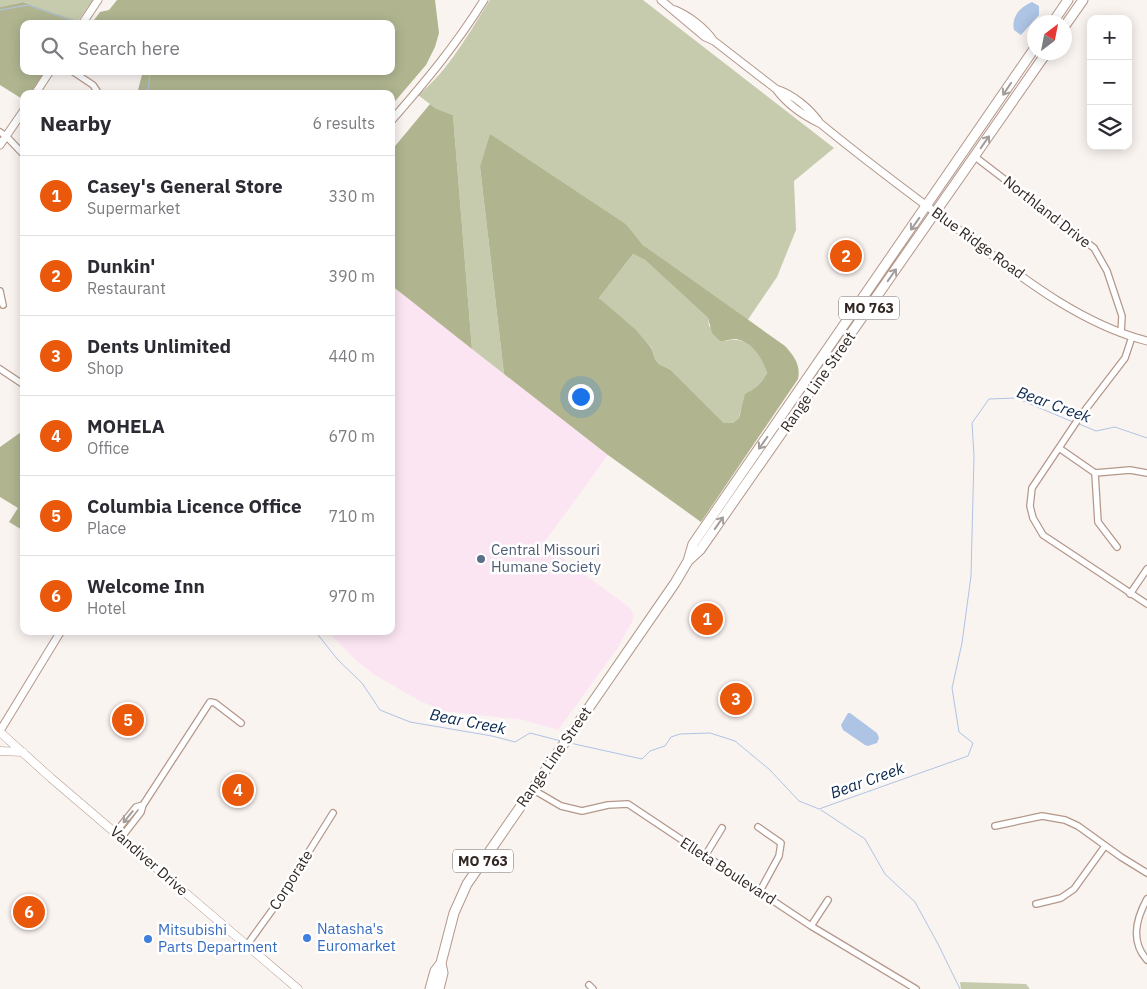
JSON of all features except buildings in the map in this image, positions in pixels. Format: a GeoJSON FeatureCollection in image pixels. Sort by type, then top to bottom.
{"type":"FeatureCollection","features":[{"type":"Feature","properties":{"kind":"main road"},"geometry":{"type":"LineString","coordinates":[[1058,15],[1067,2]]}},
{"type":"Feature","properties":{"kind":"main road"},"geometry":{"type":"LineString","coordinates":[[1065,15],[1067,2]]}},
{"type":"Feature","properties":{"kind":"main road"},"geometry":{"type":"LineString","coordinates":[[1071,15],[1080,2]]}},
{"type":"Feature","properties":{"kind":"main road","name":"Range Line Street"},"geometry":{"type":"LineString","coordinates":[[430,989],[435,971],[441,963],[454,913],[467,884],[675,583],[688,561],[693,544],[1027,59]]}},
{"type":"Feature","properties":{"kind":"main road","name":"Range Line Street"},"geometry":{"type":"LineString","coordinates":[[688,561],[700,550],[936,213],[1040,60]]}},
{"type":"Feature","properties":{"kind":"main road"},"geometry":{"type":"LineString","coordinates":[[830,365],[834,351],[861,311],[865,296]]}},
{"type":"Feature","properties":{"kind":"main road"},"geometry":{"type":"LineString","coordinates":[[784,430],[786,419],[814,381],[819,363]]}},
{"type":"Feature","properties":{"kind":"main road","name":"Vandiver Drive"},"geometry":{"type":"LineString","coordinates":[[0,732],[298,989]]}},
{"type":"Feature","properties":{"kind":"main road"},"geometry":{"type":"LineString","coordinates":[[0,751],[23,752]]}},
{"type":"Feature","properties":{"kind":"main road","name":"Range Line Street"},"geometry":{"type":"LineString","coordinates":[[440,989],[443,972],[441,963]]}},
{"type":"Feature","properties":{"kind":"street"},"geometry":{"type":"LineString","coordinates":[[395,116],[438,67],[463,34],[484,0]]}},
{"type":"Feature","properties":{"kind":"street","name":"Blue Ridge Road"},"geometry":{"type":"LineString","coordinates":[[661,0],[709,33],[714,41],[776,89],[782,97],[821,124],[1006,266],[1077,312],[1121,333],[1147,341]]}},
{"type":"Feature","properties":{"kind":"street"},"geometry":{"type":"LineString","coordinates":[[85,20],[96,3]]}},
{"type":"Feature","properties":{"kind":"street"},"geometry":{"type":"LineString","coordinates":[[37,90],[47,75]]}},
{"type":"Feature","properties":{"kind":"street"},"geometry":{"type":"LineString","coordinates":[[78,75],[93,85],[96,90]]}},
{"type":"Feature","properties":{"kind":"street"},"geometry":{"type":"LineString","coordinates":[[0,145],[3,134],[20,115]]}},
{"type":"Feature","properties":{"kind":"street"},"geometry":{"type":"LineString","coordinates":[[3,134],[20,151]]}},
{"type":"Feature","properties":{"kind":"street","name":"Northland Drive"},"geometry":{"type":"LineString","coordinates":[[974,156],[1094,248],[1107,271],[1122,316],[1121,333]]}},
{"type":"Feature","properties":{"kind":"street"},"geometry":{"type":"LineString","coordinates":[[0,290],[3,305]]}},
{"type":"Feature","properties":{"kind":"street"},"geometry":{"type":"LineString","coordinates":[[1132,337],[1125,358],[1079,418],[1039,475],[1032,488],[1030,506],[1033,518],[1043,535],[1147,604]]}},
{"type":"Feature","properties":{"kind":"street"},"geometry":{"type":"LineString","coordinates":[[0,369],[20,382]]}},
{"type":"Feature","properties":{"kind":"street"},"geometry":{"type":"LineString","coordinates":[[1059,448],[1095,473],[1130,470],[1147,473]]}},
{"type":"Feature","properties":{"kind":"street"},"geometry":{"type":"LineString","coordinates":[[1095,473],[1098,522],[1118,547]]}},
{"type":"Feature","properties":{"kind":"street"},"geometry":{"type":"LineString","coordinates":[[1130,594],[1147,569]]}},
{"type":"Feature","properties":{"kind":"street"},"geometry":{"type":"LineString","coordinates":[[0,732],[59,635]]}},
{"type":"Feature","properties":{"kind":"street"},"geometry":{"type":"LineString","coordinates":[[118,835],[136,807],[143,805],[210,702],[215,703],[242,723]]}},
{"type":"Feature","properties":{"kind":"street","name":"Elleta Boulevard"},"geometry":{"type":"LineString","coordinates":[[532,789],[561,806],[582,811],[608,804],[628,804],[811,926],[916,989]]}},
{"type":"Feature","properties":{"kind":"street","name":"Corporate"},"geometry":{"type":"LineString","coordinates":[[247,945],[333,813]]}},
{"type":"Feature","properties":{"kind":"street"},"geometry":{"type":"LineString","coordinates":[[995,826],[1031,817],[1055,817],[1078,826],[1147,873]]}},
{"type":"Feature","properties":{"kind":"street"},"geometry":{"type":"LineString","coordinates":[[705,856],[722,828]]}},
{"type":"Feature","properties":{"kind":"street"},"geometry":{"type":"LineString","coordinates":[[758,828],[781,843],[779,856],[760,891]]}},
{"type":"Feature","properties":{"kind":"street"},"geometry":{"type":"LineString","coordinates":[[1036,904],[1061,898],[1074,889],[1105,846]]}},
{"type":"Feature","properties":{"kind":"street"},"geometry":{"type":"LineString","coordinates":[[1147,899],[1138,919],[1136,936],[1137,944],[1147,960]]}},
{"type":"Feature","properties":{"kind":"street"},"geometry":{"type":"LineString","coordinates":[[811,926],[828,900]]}},
{"type":"Feature","properties":{"kind":"shaded area"},"geometry":{"type":"Polygon","coordinates":[[[395,288],[608,455],[543,544],[629,607],[633,614],[633,620],[617,649],[558,730],[524,720],[443,711],[418,700],[375,675],[358,662],[331,635],[395,635],[395,288]]]}},
{"type":"Feature","properties":{"kind":"green space"},"geometry":{"type":"Polygon","coordinates":[[[0,0],[93,0],[79,20],[23,2],[0,7],[0,0]]]}},
{"type":"Feature","properties":{"kind":"green space"},"geometry":{"type":"Polygon","coordinates":[[[117,0],[435,0],[439,33],[435,47],[426,65],[395,101],[395,90],[138,90],[142,75],[395,75],[395,20],[94,20],[100,12],[109,10],[117,0]]]}},
{"type":"Feature","properties":{"kind":"green space"},"geometry":{"type":"Polygon","coordinates":[[[490,0],[643,0],[834,148],[794,181],[796,230],[777,277],[747,321],[643,245],[627,225],[480,167],[504,374],[472,349],[453,115],[435,108],[418,95],[429,86],[449,63],[490,0]]]}},
{"type":"Feature","properties":{"kind":"green space"},"geometry":{"type":"Polygon","coordinates":[[[23,2],[75,20],[20,20],[20,75],[42,75],[33,90],[20,90],[20,98],[0,85],[0,7],[23,2]]]}},
{"type":"Feature","properties":{"kind":"green space"},"geometry":{"type":"Polygon","coordinates":[[[430,104],[453,115],[472,349],[395,288],[395,146],[430,104]]]}},
{"type":"Feature","properties":{"kind":"green space"},"geometry":{"type":"Polygon","coordinates":[[[490,134],[627,225],[643,245],[785,346],[794,357],[798,365],[798,379],[701,522],[608,455],[504,374],[480,167],[490,134]],[[633,254],[599,298],[636,330],[652,349],[655,359],[659,364],[671,370],[724,423],[733,423],[739,418],[745,394],[758,386],[767,373],[762,362],[747,343],[736,339],[720,341],[712,333],[708,318],[645,260],[633,254]]]}},
{"type":"Feature","properties":{"kind":"green space"},"geometry":{"type":"Polygon","coordinates":[[[633,254],[645,260],[708,318],[709,326],[726,341],[734,340],[747,343],[761,359],[767,373],[743,406],[739,418],[733,423],[724,423],[671,370],[659,364],[655,359],[652,348],[599,298],[633,254]]]}},
{"type":"Feature","properties":{"kind":"green space"},"geometry":{"type":"Polygon","coordinates":[[[20,433],[20,529],[9,522],[18,508],[0,497],[0,447],[20,433]]]}},
{"type":"Feature","properties":{"kind":"green space"},"geometry":{"type":"Polygon","coordinates":[[[960,982],[1026,984],[1030,989],[961,989],[960,982]]]}},
{"type":"Feature","properties":{"kind":"water"},"geometry":{"type":"Polygon","coordinates":[[[1032,2],[1039,6],[1039,15],[1027,15],[1027,28],[1021,35],[1014,30],[1013,25],[1017,13],[1032,2]]]}},
{"type":"Feature","properties":{"kind":"water"},"geometry":{"type":"Polygon","coordinates":[[[848,713],[877,733],[879,738],[877,743],[865,745],[843,730],[841,725],[848,713]]]}},
{"type":"Feature","properties":{"kind":"waterway","name":"Bear Creek"},"geometry":{"type":"LineString","coordinates":[[0,10],[28,5],[71,20]]}},
{"type":"Feature","properties":{"kind":"waterway","name":"Bear Creek"},"geometry":{"type":"LineString","coordinates":[[148,90],[150,75]]}},
{"type":"Feature","properties":{"kind":"waterway","name":"Bear Creek"},"geometry":{"type":"LineString","coordinates":[[570,743],[642,759],[650,751],[665,746],[671,737],[680,734],[710,733],[735,741],[770,770],[799,801],[819,809],[968,756],[973,743],[959,732],[952,688],[962,643],[971,576],[974,456],[972,423],[989,399],[1016,398],[1073,422]]}},
{"type":"Feature","properties":{"kind":"waterway","name":"Bear Creek"},"geometry":{"type":"LineString","coordinates":[[1079,424],[1096,431],[1115,427],[1147,438]]}},
{"type":"Feature","properties":{"kind":"waterway","name":"Bear Creek"},"geometry":{"type":"LineString","coordinates":[[318,635],[338,660],[362,683],[380,710],[410,722],[492,736],[515,742],[530,733],[561,741]]}},
{"type":"Feature","properties":{"kind":"waterway"},"geometry":{"type":"LineString","coordinates":[[821,810],[865,839],[885,874],[915,902],[960,989]]}},
{"type":"Feature","properties":{"kind":"place","name":"Dunkin'"},"geometry":{"type":"Point","coordinates":[846,256]}},
{"type":"Feature","properties":{"kind":"place","name":"Central Missouri Humane Society"},"geometry":{"type":"Point","coordinates":[481,559]}},
{"type":"Feature","properties":{"kind":"place","name":"Casey's General Store"},"geometry":{"type":"Point","coordinates":[707,619]}},
{"type":"Feature","properties":{"kind":"place","name":"Dents Unlimited"},"geometry":{"type":"Point","coordinates":[736,699]}},
{"type":"Feature","properties":{"kind":"place","name":"Columbia Licence Office"},"geometry":{"type":"Point","coordinates":[128,720]}},
{"type":"Feature","properties":{"kind":"place","name":"MOHELA"},"geometry":{"type":"Point","coordinates":[238,790]}},
{"type":"Feature","properties":{"kind":"place","name":"Welcome Inn"},"geometry":{"type":"Point","coordinates":[29,912]}},
{"type":"Feature","properties":{"kind":"place","name":"Natasha's Euromarket"},"geometry":{"type":"Point","coordinates":[307,938]}},
{"type":"Feature","properties":{"kind":"place","name":"Mitsubishi Parts Department"},"geometry":{"type":"Point","coordinates":[148,939]}}]}
